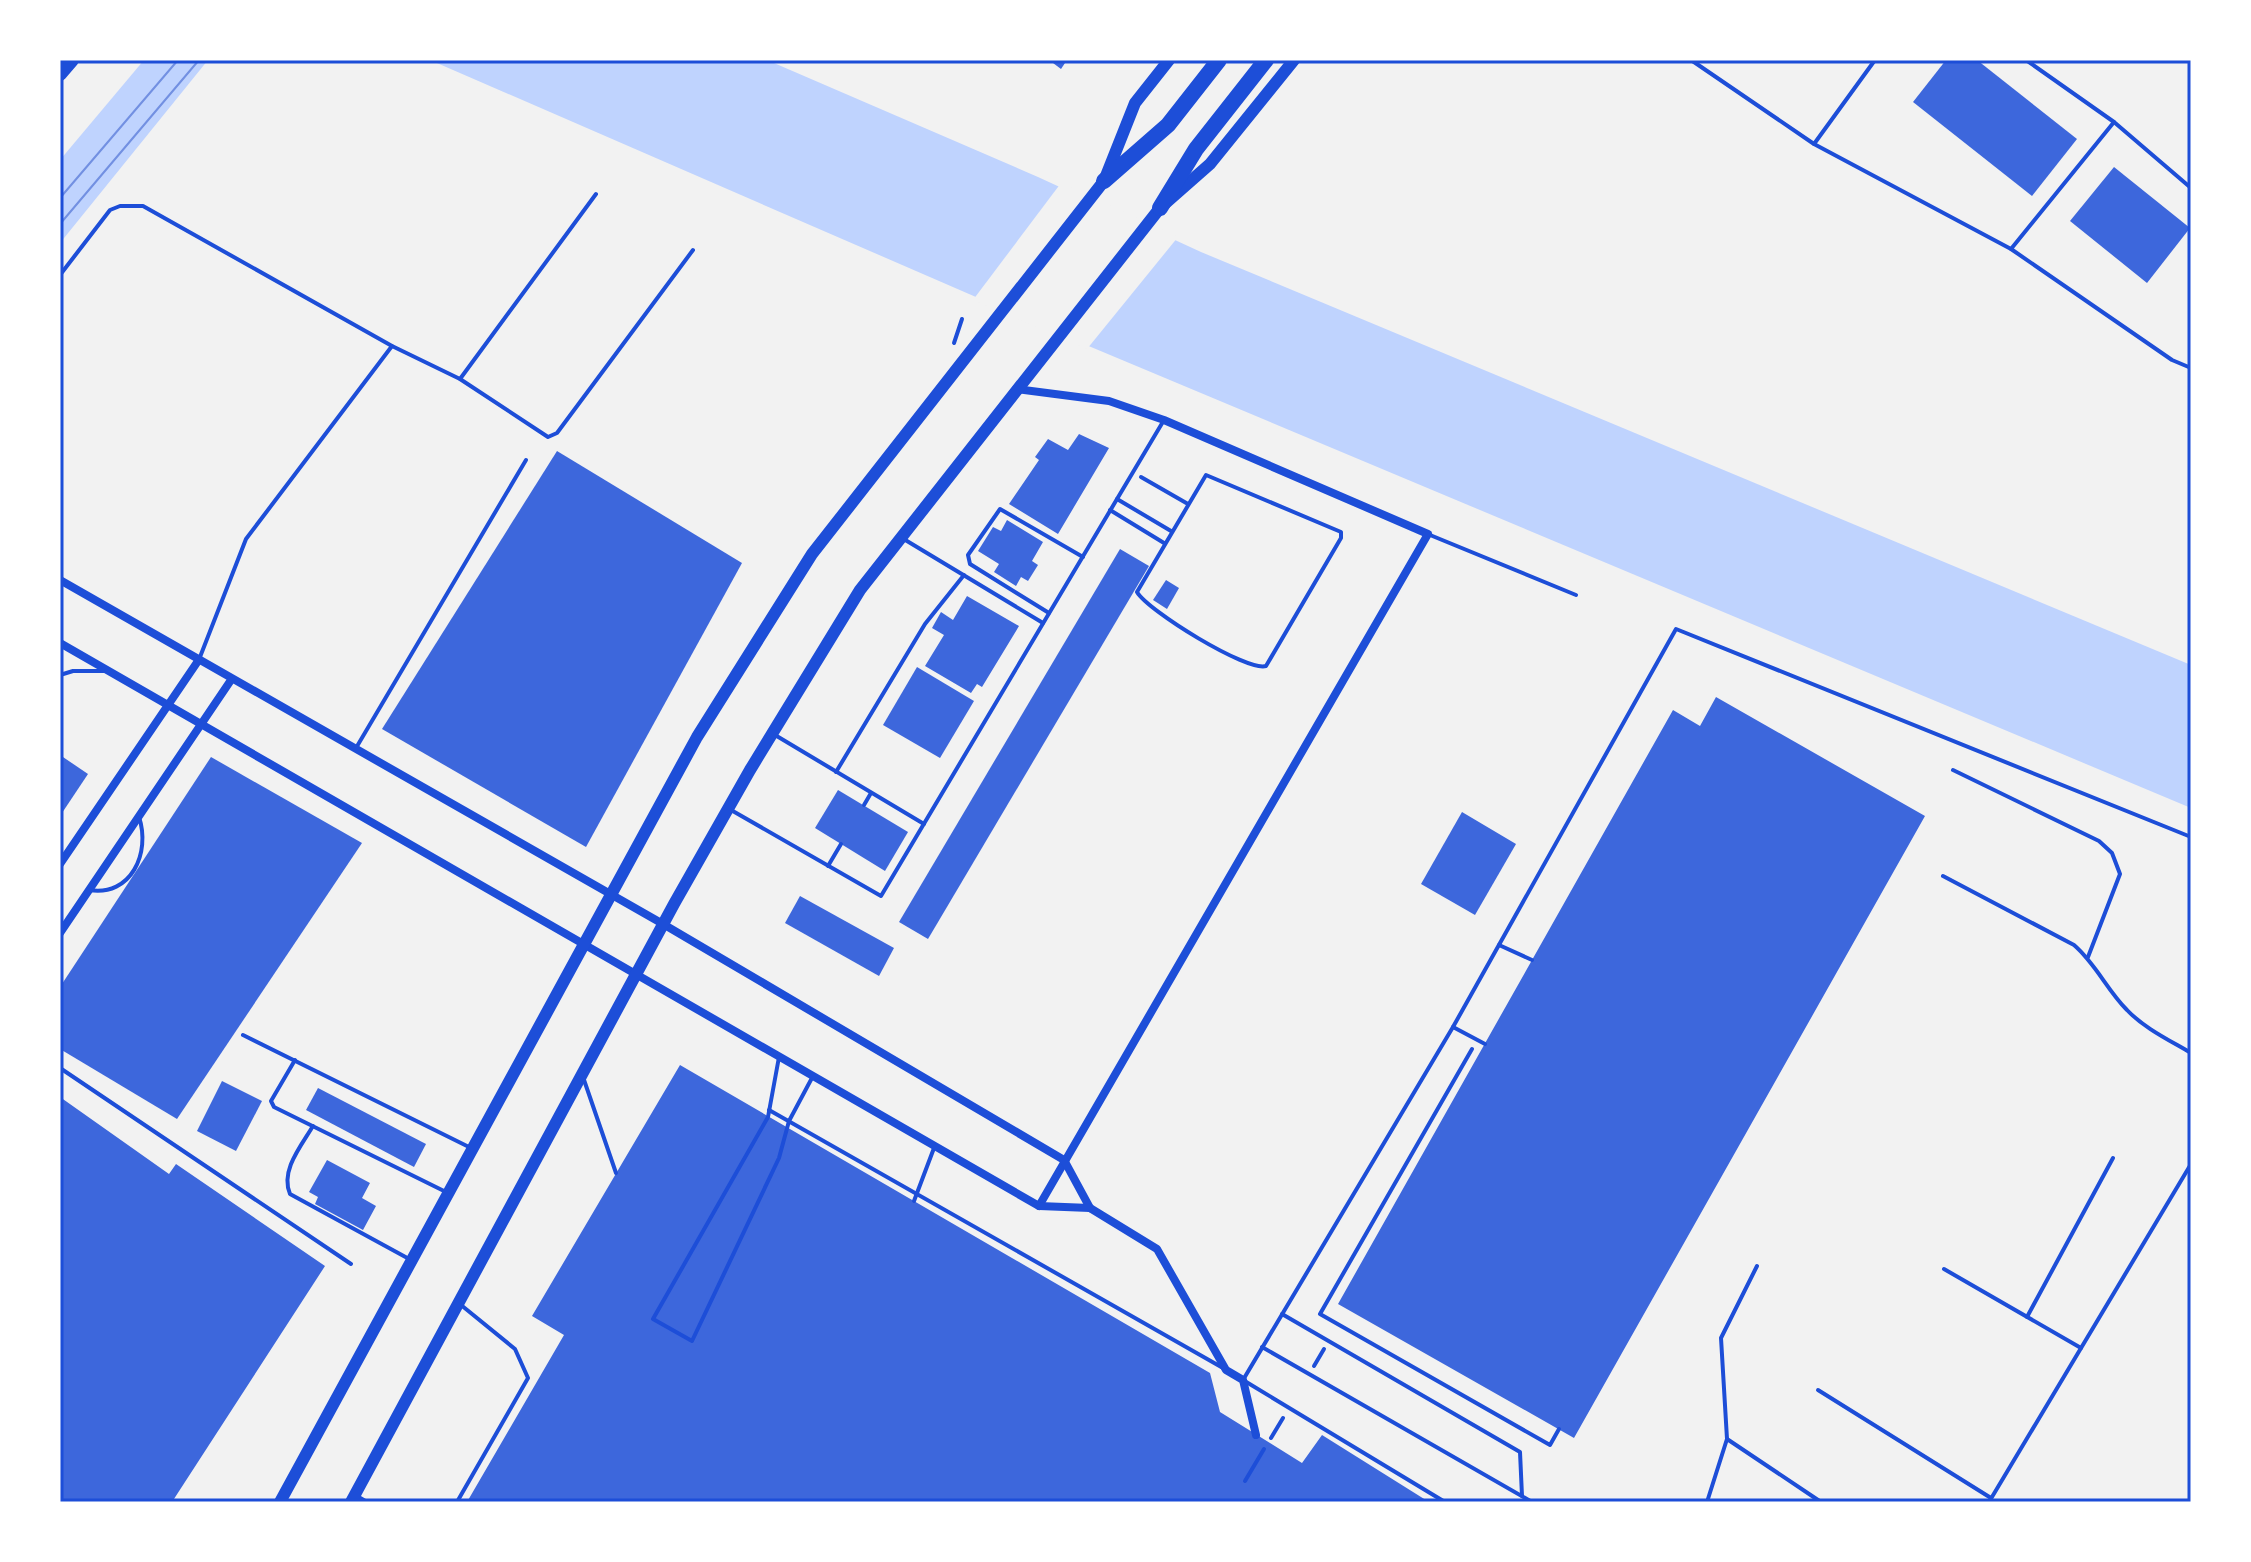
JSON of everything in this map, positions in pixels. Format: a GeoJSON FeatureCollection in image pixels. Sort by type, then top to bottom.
{"type":"FeatureCollection","features":[{"type":"Feature","properties":{"kind":"highway"},"geometry":{"type":"LineString","coordinates":[[60,74],[72,60]]}},
{"type":"Feature","properties":{"kind":"highway"},"geometry":{"type":"LineString","coordinates":[[1100,186],[1168,125],[1219,60]]}},
{"type":"Feature","properties":{"kind":"highway"},"geometry":{"type":"LineString","coordinates":[[1157,211],[1196,149],[1266,60]]}},
{"type":"Feature","properties":{"kind":"main road"},"geometry":{"type":"LineString","coordinates":[[280,1502],[697,737],[812,554],[1100,186],[1135,103],[1169,60]]}},
{"type":"Feature","properties":{"kind":"main road"},"geometry":{"type":"LineString","coordinates":[[353,1498],[663,924],[860,590],[1015,388],[1157,211],[1210,164],[1294,60]]}},
{"type":"Feature","properties":{"kind":"street"},"geometry":{"type":"LineString","coordinates":[[1015,388],[1109,401],[1164,420],[1428,534],[1039,1206]]}},
{"type":"Feature","properties":{"kind":"street"},"geometry":{"type":"LineString","coordinates":[[60,580],[663,924],[1064,1160],[1090,1208]]}},
{"type":"Feature","properties":{"kind":"street"},"geometry":{"type":"LineString","coordinates":[[60,643],[586,942],[1039,1206],[1090,1208],[1157,1249],[1226,1370],[1243,1380],[1256,1435]]}},
{"type":"Feature","properties":{"kind":"street"},"geometry":{"type":"LineString","coordinates":[[60,864],[198,661]]}},
{"type":"Feature","properties":{"kind":"street"},"geometry":{"type":"LineString","coordinates":[[60,933],[231,680]]}},
{"type":"Feature","properties":{"kind":"lane"},"geometry":{"type":"LineString","coordinates":[[1691,60],[1814,144],[2011,249],[2172,360],[2191,368]]}},
{"type":"Feature","properties":{"kind":"lane"},"geometry":{"type":"LineString","coordinates":[[1814,144],[1875,60]]}},
{"type":"Feature","properties":{"kind":"lane"},"geometry":{"type":"LineString","coordinates":[[2026,60],[2114,122],[2191,188]]}},
{"type":"Feature","properties":{"kind":"lane"},"geometry":{"type":"LineString","coordinates":[[2011,249],[2114,122]]}},
{"type":"Feature","properties":{"kind":"lane"},"geometry":{"type":"LineString","coordinates":[[460,379],[596,194]]}},
{"type":"Feature","properties":{"kind":"lane"},"geometry":{"type":"LineString","coordinates":[[60,275],[110,210],[120,206],[143,206],[392,346],[460,379],[539,434],[548,437],[557,433],[693,250]]}},
{"type":"Feature","properties":{"kind":"lane"},"geometry":{"type":"LineString","coordinates":[[198,661],[246,539],[392,346]]}},
{"type":"Feature","properties":{"kind":"lane"},"geometry":{"type":"LineString","coordinates":[[729,808],[881,896],[1164,420]]}},
{"type":"Feature","properties":{"kind":"lane"},"geometry":{"type":"LineString","coordinates":[[355,750],[526,460]]}},
{"type":"Feature","properties":{"kind":"lane"},"geometry":{"type":"LineString","coordinates":[[1211,475],[1341,532],[1266,666],[1251,666],[1139,597],[1138,587],[1188,504],[1203,479],[1211,475]]}},
{"type":"Feature","properties":{"kind":"lane"},"geometry":{"type":"LineString","coordinates":[[1141,477],[1188,504]]}},
{"type":"Feature","properties":{"kind":"lane"},"geometry":{"type":"LineString","coordinates":[[1117,499],[1171,531]]}},
{"type":"Feature","properties":{"kind":"lane"},"geometry":{"type":"LineString","coordinates":[[1049,613],[970,564],[968,555],[1000,509],[1083,557]]}},
{"type":"Feature","properties":{"kind":"lane"},"geometry":{"type":"LineString","coordinates":[[1110,510],[1164,543]]}},
{"type":"Feature","properties":{"kind":"lane"},"geometry":{"type":"LineString","coordinates":[[1428,534],[1576,595]]}},
{"type":"Feature","properties":{"kind":"lane"},"geometry":{"type":"LineString","coordinates":[[900,536],[1043,623]]}},
{"type":"Feature","properties":{"kind":"lane"},"geometry":{"type":"LineString","coordinates":[[836,772],[925,624],[964,575]]}},
{"type":"Feature","properties":{"kind":"lane"},"geometry":{"type":"LineString","coordinates":[[1445,1502],[1243,1380],[1453,1027],[1676,629],[2191,837]]}},
{"type":"Feature","properties":{"kind":"lane"},"geometry":{"type":"LineString","coordinates":[[60,675],[81,670],[112,672]]}},
{"type":"Feature","properties":{"kind":"lane"},"geometry":{"type":"LineString","coordinates":[[773,734],[924,824]]}},
{"type":"Feature","properties":{"kind":"lane"},"geometry":{"type":"LineString","coordinates":[[1953,770],[2099,841],[2112,853],[2120,874],[2088,957]]}},
{"type":"Feature","properties":{"kind":"lane"},"geometry":{"type":"LineString","coordinates":[[864,805],[871,793]]}},
{"type":"Feature","properties":{"kind":"lane"},"geometry":{"type":"LineString","coordinates":[[89,890],[106,893],[119,886],[133,871],[145,845],[139,816]]}},
{"type":"Feature","properties":{"kind":"lane"},"geometry":{"type":"LineString","coordinates":[[828,866],[841,844]]}},
{"type":"Feature","properties":{"kind":"lane"},"geometry":{"type":"LineString","coordinates":[[1943,876],[2074,945],[2088,957],[2125,1008],[2191,1053]]}},
{"type":"Feature","properties":{"kind":"lane"},"geometry":{"type":"LineString","coordinates":[[1499,945],[1532,960]]}},
{"type":"Feature","properties":{"kind":"lane"},"geometry":{"type":"LineString","coordinates":[[1453,1027],[1485,1044]]}},
{"type":"Feature","properties":{"kind":"lane"},"geometry":{"type":"LineString","coordinates":[[243,1035],[473,1149]]}},
{"type":"Feature","properties":{"kind":"lane"},"geometry":{"type":"LineString","coordinates":[[779,1055],[769,1110],[653,1319],[692,1341],[779,1158],[789,1121],[814,1075]]}},
{"type":"Feature","properties":{"kind":"lane"},"geometry":{"type":"LineString","coordinates":[[295,1060],[272,1104],[448,1193]]}},
{"type":"Feature","properties":{"kind":"lane"},"geometry":{"type":"LineString","coordinates":[[60,1068],[351,1264]]}},
{"type":"Feature","properties":{"kind":"lane"},"geometry":{"type":"LineString","coordinates":[[582,1073],[616,1173]]}},
{"type":"Feature","properties":{"kind":"lane"},"geometry":{"type":"LineString","coordinates":[[769,1110],[1226,1370]]}},
{"type":"Feature","properties":{"kind":"lane"},"geometry":{"type":"LineString","coordinates":[[313,1126],[287,1171],[286,1184],[290,1194],[412,1260]]}},
{"type":"Feature","properties":{"kind":"lane"},"geometry":{"type":"LineString","coordinates":[[914,1201],[935,1145]]}},
{"type":"Feature","properties":{"kind":"lane"},"geometry":{"type":"LineString","coordinates":[[2027,1317],[2113,1158]]}},
{"type":"Feature","properties":{"kind":"lane"},"geometry":{"type":"LineString","coordinates":[[1818,1390],[1990,1500],[2191,1164]]}},
{"type":"Feature","properties":{"kind":"lane"},"geometry":{"type":"LineString","coordinates":[[1707,1502],[1727,1439],[1721,1338],[1757,1266]]}},
{"type":"Feature","properties":{"kind":"lane"},"geometry":{"type":"LineString","coordinates":[[1944,1269],[2081,1348]]}},
{"type":"Feature","properties":{"kind":"lane"},"geometry":{"type":"LineString","coordinates":[[457,1502],[528,1378],[515,1349],[459,1304]]}},
{"type":"Feature","properties":{"kind":"lane"},"geometry":{"type":"LineString","coordinates":[[1282,1314],[1520,1452],[1522,1496]]}},
{"type":"Feature","properties":{"kind":"lane"},"geometry":{"type":"LineString","coordinates":[[1262,1347],[1532,1502]]}},
{"type":"Feature","properties":{"kind":"lane"},"geometry":{"type":"LineString","coordinates":[[1727,1439],[1821,1502]]}},
{"type":"Feature","properties":{"kind":"lane"},"geometry":{"type":"LineString","coordinates":[[353,1498],[367,1502]]}},
{"type":"Feature","properties":{"kind":"path"},"geometry":{"type":"LineString","coordinates":[[1477,1040],[1320,1314],[1550,1445],[1559,1429]]}},
{"type":"Feature","properties":{"kind":"water"},"geometry":{"type":"Polygon","coordinates":[[[144,60],[208,60],[60,243],[60,160],[144,60]]]}},
{"type":"Feature","properties":{"kind":"water"},"geometry":{"type":"Polygon","coordinates":[[[430,60],[767,60],[1038,177],[1201,252],[2191,665],[2191,808],[1091,347],[430,60]]]}},
{"type":"Feature","properties":{"kind":"pier"},"geometry":{"type":"Polygon","coordinates":[[[1061,183],[1178,237],[1087,349],[973,300],[1061,183]]]}},
{"type":"Feature","properties":{"kind":"building"},"geometry":{"type":"Polygon","coordinates":[[[1049,60],[1067,60],[1061,69],[1049,60]]]}},
{"type":"Feature","properties":{"kind":"building"},"geometry":{"type":"Polygon","coordinates":[[[1946,60],[1977,60],[2077,139],[2032,196],[1913,102],[1946,60]]]}},
{"type":"Feature","properties":{"kind":"building"},"geometry":{"type":"Polygon","coordinates":[[[2114,167],[2190,228],[2147,283],[2070,221],[2114,167]]]}},
{"type":"Feature","properties":{"kind":"building"},"geometry":{"type":"Polygon","coordinates":[[[1079,434],[1109,448],[1058,534],[1009,504],[1039,460],[1035,457],[1048,439],[1068,450],[1079,434]]]}},
{"type":"Feature","properties":{"kind":"building"},"geometry":{"type":"Polygon","coordinates":[[[557,451],[742,563],[586,847],[382,729],[557,451]]]}},
{"type":"Feature","properties":{"kind":"building"},"geometry":{"type":"Polygon","coordinates":[[[1007,520],[1043,542],[1032,561],[1038,565],[1028,581],[1021,577],[1016,586],[994,572],[999,564],[978,551],[993,527],[1001,531],[1007,520]]]}},
{"type":"Feature","properties":{"kind":"building"},"geometry":{"type":"Polygon","coordinates":[[[1120,549],[1149,566],[928,939],[899,922],[1120,549]]]}},
{"type":"Feature","properties":{"kind":"building"},"geometry":{"type":"Polygon","coordinates":[[[1166,580],[1179,588],[1167,609],[1153,600],[1166,580]]]}},
{"type":"Feature","properties":{"kind":"building"},"geometry":{"type":"Polygon","coordinates":[[[967,596],[1019,626],[982,687],[977,684],[971,693],[925,666],[944,635],[932,628],[941,612],[953,620],[967,596]]]}},
{"type":"Feature","properties":{"kind":"building"},"geometry":{"type":"Polygon","coordinates":[[[917,667],[974,701],[940,758],[883,725],[917,667]]]}},
{"type":"Feature","properties":{"kind":"building"},"geometry":{"type":"Polygon","coordinates":[[[1716,697],[1925,816],[1574,1438],[1338,1304],[1673,710],[1700,726],[1716,697]]]}},
{"type":"Feature","properties":{"kind":"building"},"geometry":{"type":"Polygon","coordinates":[[[60,755],[88,774],[60,816],[60,755]]]}},
{"type":"Feature","properties":{"kind":"building"},"geometry":{"type":"Polygon","coordinates":[[[211,757],[362,843],[177,1119],[60,1049],[60,987],[211,757]]]}},
{"type":"Feature","properties":{"kind":"building"},"geometry":{"type":"Polygon","coordinates":[[[838,790],[908,832],[885,871],[815,828],[838,790]]]}},
{"type":"Feature","properties":{"kind":"building"},"geometry":{"type":"Polygon","coordinates":[[[1462,812],[1516,844],[1475,915],[1421,884],[1462,812]]]}},
{"type":"Feature","properties":{"kind":"building"},"geometry":{"type":"Polygon","coordinates":[[[800,896],[894,948],[879,976],[785,923],[800,896]]]}},
{"type":"Feature","properties":{"kind":"building"},"geometry":{"type":"Polygon","coordinates":[[[680,1065],[1210,1373],[1220,1412],[1302,1463],[1322,1435],[1429,1502],[467,1502],[564,1335],[532,1316],[680,1065]]]}},
{"type":"Feature","properties":{"kind":"building"},"geometry":{"type":"Polygon","coordinates":[[[222,1081],[262,1101],[236,1151],[197,1131],[222,1081]]]}},
{"type":"Feature","properties":{"kind":"building"},"geometry":{"type":"Polygon","coordinates":[[[318,1088],[426,1144],[414,1167],[306,1110],[318,1088]]]}},
{"type":"Feature","properties":{"kind":"building"},"geometry":{"type":"Polygon","coordinates":[[[60,1097],[169,1174],[176,1164],[325,1266],[172,1502],[60,1502],[60,1097]]]}},
{"type":"Feature","properties":{"kind":"building"},"geometry":{"type":"Polygon","coordinates":[[[327,1160],[370,1183],[362,1198],[376,1206],[363,1230],[315,1204],[318,1197],[309,1192],[327,1160]]]}},
{"type":"Feature","properties":{"kind":"tram line"},"geometry":{"type":"LineString","coordinates":[[60,198],[178,60]]}},
{"type":"Feature","properties":{"kind":"tram line"},"geometry":{"type":"LineString","coordinates":[[60,224],[199,60]]}}]}
